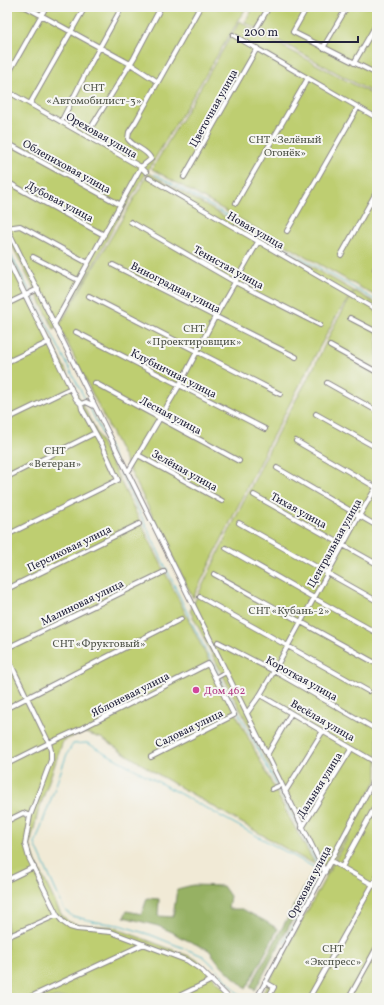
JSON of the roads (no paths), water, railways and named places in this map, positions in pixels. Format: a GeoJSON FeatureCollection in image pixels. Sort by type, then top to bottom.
{"type":"FeatureCollection","features":[{"type":"Feature","properties":{"kind":"street"},"geometry":{"type":"LineString","coordinates":[[26,7],[130,64],[158,82]]}},
{"type":"Feature","properties":{"kind":"street"},"geometry":{"type":"LineString","coordinates":[[7,76],[46,7]]}},
{"type":"Feature","properties":{"kind":"street"},"geometry":{"type":"LineString","coordinates":[[31,102],[85,7]]}},
{"type":"Feature","properties":{"kind":"street"},"geometry":{"type":"LineString","coordinates":[[63,118],[122,7]]}},
{"type":"Feature","properties":{"kind":"street"},"geometry":{"type":"LineString","coordinates":[[92,126],[130,64],[161,7]]}},
{"type":"Feature","properties":{"kind":"street"},"geometry":{"type":"LineString","coordinates":[[55,323],[104,235],[119,204],[141,167],[151,159],[146,152],[136,148],[128,139],[129,132],[200,7]]}},
{"type":"Feature","properties":{"kind":"street"},"geometry":{"type":"LineString","coordinates":[[257,27],[268,7]]}},
{"type":"Feature","properties":{"kind":"street"},"geometry":{"type":"LineString","coordinates":[[307,7],[293,32],[377,74]]}},
{"type":"Feature","properties":{"kind":"street"},"geometry":{"type":"LineString","coordinates":[[323,48],[347,7]]}},
{"type":"Feature","properties":{"kind":"street"},"geometry":{"type":"LineString","coordinates":[[354,63],[377,22]]}},
{"type":"Feature","properties":{"kind":"street"},"geometry":{"type":"LineString","coordinates":[[234,35],[377,118]]}},
{"type":"Feature","properties":{"kind":"street","name":"Цветочная улица"},"geometry":{"type":"LineString","coordinates":[[184,177],[257,48]]}},
{"type":"Feature","properties":{"kind":"street"},"geometry":{"type":"LineString","coordinates":[[236,203],[308,78]]}},
{"type":"Feature","properties":{"kind":"street","name":"Ореховая улица"},"geometry":{"type":"LineString","coordinates":[[7,91],[141,167],[146,172]]}},
{"type":"Feature","properties":{"kind":"street"},"geometry":{"type":"LineString","coordinates":[[286,231],[358,107]]}},
{"type":"Feature","properties":{"kind":"street","name":"Облепиховая улица"},"geometry":{"type":"LineString","coordinates":[[7,143],[119,204]]}},
{"type":"Feature","properties":{"kind":"street","name":"Новая улица"},"geometry":{"type":"LineString","coordinates":[[149,178],[377,310]]}},
{"type":"Feature","properties":{"kind":"street","name":"Дубовая улица"},"geometry":{"type":"LineString","coordinates":[[7,182],[104,235]]}},
{"type":"Feature","properties":{"kind":"street"},"geometry":{"type":"LineString","coordinates":[[341,255],[377,191]]}},
{"type":"Feature","properties":{"kind":"street","name":"Тенистая улица"},"geometry":{"type":"LineString","coordinates":[[131,222],[235,282],[320,325]]}},
{"type":"Feature","properties":{"kind":"street"},"geometry":{"type":"LineString","coordinates":[[88,264],[20,226],[7,228],[247,713],[267,755],[277,787],[285,792],[325,872]]}},
{"type":"Feature","properties":{"kind":"street"},"geometry":{"type":"LineString","coordinates":[[128,472],[179,386],[258,242]]}},
{"type":"Feature","properties":{"kind":"street"},"geometry":{"type":"LineString","coordinates":[[32,257],[78,280]]}},
{"type":"Feature","properties":{"kind":"street"},"geometry":{"type":"LineString","coordinates":[[7,258],[78,402],[81,404],[82,409],[117,480],[7,534]]}},
{"type":"Feature","properties":{"kind":"street","name":"Виноградная улица"},"geometry":{"type":"LineString","coordinates":[[113,265],[296,357]]}},
{"type":"Feature","properties":{"kind":"street"},"geometry":{"type":"LineString","coordinates":[[7,304],[38,289]]}},
{"type":"Feature","properties":{"kind":"street"},"geometry":{"type":"LineString","coordinates":[[89,296],[280,394]]}},
{"type":"Feature","properties":{"kind":"street"},"geometry":{"type":"LineString","coordinates":[[350,318],[377,332]]}},
{"type":"Feature","properties":{"kind":"street","name":"Клубничная улица"},"geometry":{"type":"LineString","coordinates":[[76,332],[265,429]]}},
{"type":"Feature","properties":{"kind":"street"},"geometry":{"type":"LineString","coordinates":[[7,362],[49,342]]}},
{"type":"Feature","properties":{"kind":"street"},"geometry":{"type":"LineString","coordinates":[[330,346],[377,372]]}},
{"type":"Feature","properties":{"kind":"street","name":"Лесная улица"},"geometry":{"type":"LineString","coordinates":[[95,383],[239,461]]}},
{"type":"Feature","properties":{"kind":"street"},"geometry":{"type":"LineString","coordinates":[[327,383],[377,411]]}},
{"type":"Feature","properties":{"kind":"street"},"geometry":{"type":"LineString","coordinates":[[7,419],[71,388]]}},
{"type":"Feature","properties":{"kind":"street"},"geometry":{"type":"LineString","coordinates":[[81,404],[86,402],[96,407]]}},
{"type":"Feature","properties":{"kind":"street"},"geometry":{"type":"LineString","coordinates":[[316,414],[377,448]]}},
{"type":"Feature","properties":{"kind":"street"},"geometry":{"type":"LineString","coordinates":[[7,477],[95,433]]}},
{"type":"Feature","properties":{"kind":"street"},"geometry":{"type":"LineString","coordinates":[[296,442],[377,487]]}},
{"type":"Feature","properties":{"kind":"street","name":"Зелёная улица"},"geometry":{"type":"LineString","coordinates":[[138,455],[222,501]]}},
{"type":"Feature","properties":{"kind":"street"},"geometry":{"type":"LineString","coordinates":[[277,468],[377,526]]}},
{"type":"Feature","properties":{"kind":"street","name":"Центральная улица"},"geometry":{"type":"LineString","coordinates":[[247,713],[274,671],[359,516],[377,487]]}},
{"type":"Feature","properties":{"kind":"street","name":"Тихая улица"},"geometry":{"type":"LineString","coordinates":[[254,495],[377,564]]}},
{"type":"Feature","properties":{"kind":"street"},"geometry":{"type":"LineString","coordinates":[[238,523],[377,601]]}},
{"type":"Feature","properties":{"kind":"street","name":"Персиковая улица"},"geometry":{"type":"LineString","coordinates":[[7,589],[139,524]]}},
{"type":"Feature","properties":{"kind":"street"},"geometry":{"type":"LineString","coordinates":[[226,548],[377,633]]}},
{"type":"Feature","properties":{"kind":"street","name":"Малиновая улица"},"geometry":{"type":"LineString","coordinates":[[7,648],[164,572]]}},
{"type":"Feature","properties":{"kind":"street"},"geometry":{"type":"LineString","coordinates":[[214,574],[377,664]]}},
{"type":"Feature","properties":{"kind":"street"},"geometry":{"type":"LineString","coordinates":[[200,597],[368,690]]}},
{"type":"Feature","properties":{"kind":"street"},"geometry":{"type":"LineString","coordinates":[[7,708],[181,619]]}},
{"type":"Feature","properties":{"kind":"street","name":"Короткая улица"},"geometry":{"type":"LineString","coordinates":[[218,642],[274,671],[377,730]]}},
{"type":"Feature","properties":{"kind":"street"},"geometry":{"type":"LineString","coordinates":[[7,656],[51,751],[51,760],[30,816],[25,844],[29,858],[57,915],[70,927],[111,932],[188,961],[212,980],[229,998]]}},
{"type":"Feature","properties":{"kind":"street","name":"Яблоневая улица"},"geometry":{"type":"LineString","coordinates":[[7,764],[208,664],[218,676],[234,715]]}},
{"type":"Feature","properties":{"kind":"street"},"geometry":{"type":"LineString","coordinates":[[218,676],[226,672]]}},
{"type":"Feature","properties":{"kind":"street","name":"Весёлая улица"},"geometry":{"type":"LineString","coordinates":[[260,694],[377,763]]}},
{"type":"Feature","properties":{"kind":"street","name":"Садовая улица"},"geometry":{"type":"LineString","coordinates":[[151,757],[234,715]]}},
{"type":"Feature","properties":{"kind":"street"},"geometry":{"type":"LineString","coordinates":[[267,755],[290,715]]}},
{"type":"Feature","properties":{"kind":"street"},"geometry":{"type":"LineString","coordinates":[[285,792],[320,734]]}},
{"type":"Feature","properties":{"kind":"street","name":"Дальняя улица"},"geometry":{"type":"LineString","coordinates":[[302,828],[350,751]]}},
{"type":"Feature","properties":{"kind":"street","name":"Ореховая улица"},"geometry":{"type":"LineString","coordinates":[[257,998],[377,774]]}},
{"type":"Feature","properties":{"kind":"street"},"geometry":{"type":"LineString","coordinates":[[342,867],[377,803]]}},
{"type":"Feature","properties":{"kind":"street"},"geometry":{"type":"LineString","coordinates":[[7,821],[23,813],[30,816]]}},
{"type":"Feature","properties":{"kind":"street"},"geometry":{"type":"LineString","coordinates":[[331,861],[375,886]]}},
{"type":"Feature","properties":{"kind":"street"},"geometry":{"type":"LineString","coordinates":[[7,880],[34,867]]}},
{"type":"Feature","properties":{"kind":"street"},"geometry":{"type":"LineString","coordinates":[[309,998],[375,886],[377,877]]}},
{"type":"Feature","properties":{"kind":"street"},"geometry":{"type":"LineString","coordinates":[[7,937],[57,915]]}},
{"type":"Feature","properties":{"kind":"street"},"geometry":{"type":"LineString","coordinates":[[28,998],[144,944]]}},
{"type":"Feature","properties":{"kind":"street"},"geometry":{"type":"LineString","coordinates":[[349,998],[377,947]]}},
{"type":"Feature","properties":{"kind":"street"},"geometry":{"type":"LineString","coordinates":[[175,998],[212,980]]}},
{"type":"Feature","properties":{"kind":"street"},"geometry":{"type":"LineString","coordinates":[[265,982],[274,987],[268,998]]}},
{"type":"Feature","properties":{"kind":"waterway"},"geometry":{"type":"LineString","coordinates":[[155,174],[377,301]]}},
{"type":"Feature","properties":{"kind":"waterway"},"geometry":{"type":"LineString","coordinates":[[7,247],[30,292]]}},
{"type":"Feature","properties":{"kind":"waterway"},"geometry":{"type":"LineString","coordinates":[[32,295],[85,399]]}},
{"type":"Feature","properties":{"kind":"waterway"},"geometry":{"type":"LineString","coordinates":[[89,406],[194,627],[218,674]]}},
{"type":"Feature","properties":{"kind":"waterway"},"geometry":{"type":"LineString","coordinates":[[220,677],[277,786]]}},
{"type":"Feature","properties":{"kind":"waterway"},"geometry":{"type":"LineString","coordinates":[[242,998],[215,967],[203,956],[151,935],[119,925],[72,916],[64,909],[35,844],[67,754],[73,744],[87,743],[321,871]]}},
{"type":"Feature","properties":{"kind":"waterway"},"geometry":{"type":"LineString","coordinates":[[278,789],[321,871],[284,943]]}},
{"type":"Feature","properties":{"kind":"place","name":"Дом 462"},"geometry":{"type":"Point","coordinates":[196,690]}},
{"type":"Feature","properties":{"kind":"park label","name":"СНТ «Автомобилист-3»"},"geometry":{"type":"Point","coordinates":[94,93]}},
{"type":"Feature","properties":{"kind":"park label","name":"СНТ «Зелёный Огонёк»"},"geometry":{"type":"Point","coordinates":[285,145]}},
{"type":"Feature","properties":{"kind":"park label","name":"СНТ «Проектировщик»"},"geometry":{"type":"Point","coordinates":[194,334]}},
{"type":"Feature","properties":{"kind":"park label","name":"СНТ «Ветеран»"},"geometry":{"type":"Point","coordinates":[55,456]}},
{"type":"Feature","properties":{"kind":"park label","name":"СНТ «Кубань-2»"},"geometry":{"type":"Point","coordinates":[289,610]}},
{"type":"Feature","properties":{"kind":"park label","name":"СНТ «Фруктовый»"},"geometry":{"type":"Point","coordinates":[99,643]}},
{"type":"Feature","properties":{"kind":"park label","name":"СНТ «Экспресс»"},"geometry":{"type":"Point","coordinates":[333,954]}}]}
